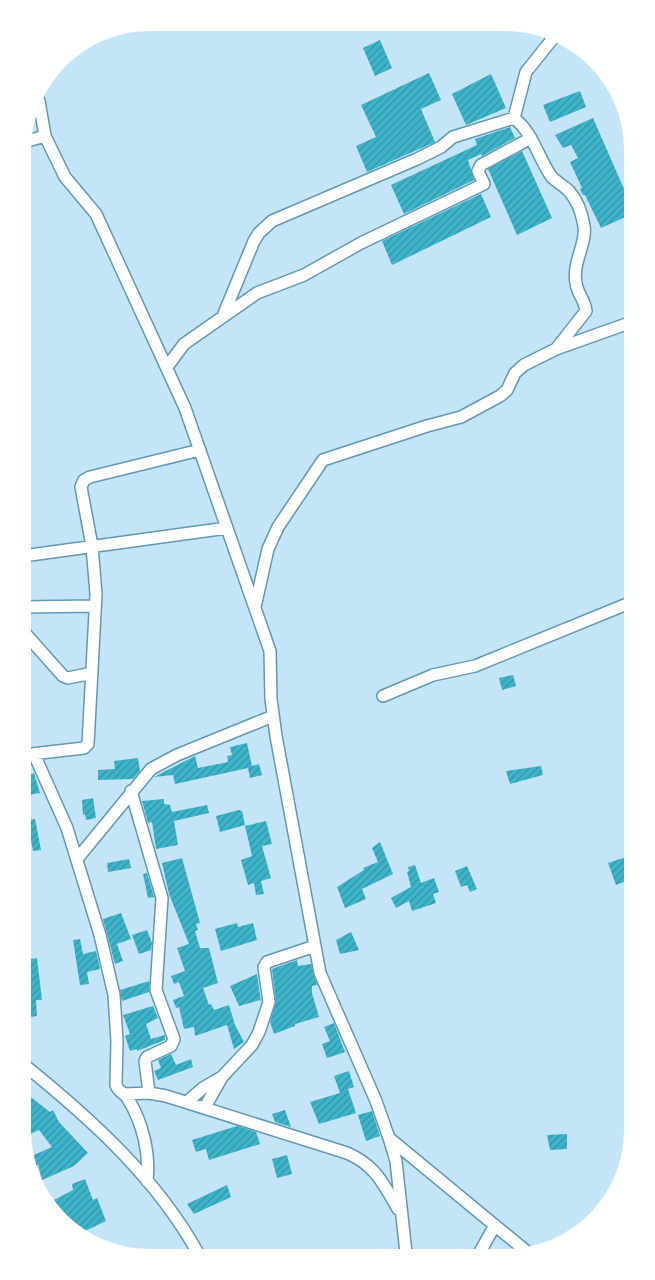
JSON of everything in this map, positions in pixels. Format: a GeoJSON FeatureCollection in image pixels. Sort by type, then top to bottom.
{"type":"FeatureCollection","features":[{"type":"Feature","properties":{"kind":"street"},"geometry":{"type":"LineString","coordinates":[[514,118],[526,72],[551,41]]}},
{"type":"Feature","properties":{"kind":"street"},"geometry":{"type":"LineString","coordinates":[[40,105],[45,136],[65,177],[96,214],[185,408],[270,651],[273,716],[320,973],[376,1101],[389,1138],[396,1161],[400,1213],[405,1249]]}},
{"type":"Feature","properties":{"kind":"street"},"geometry":{"type":"LineString","coordinates":[[514,118],[523,125],[552,178],[569,191],[578,203],[584,228],[576,260],[575,278],[576,285],[585,303],[586,311],[556,349]]}},
{"type":"Feature","properties":{"kind":"street"},"geometry":{"type":"LineString","coordinates":[[222,316],[254,241],[259,232],[272,221],[417,159],[441,147],[453,137],[514,118]]}},
{"type":"Feature","properties":{"kind":"street"},"geometry":{"type":"LineString","coordinates":[[32,140],[45,136]]}},
{"type":"Feature","properties":{"kind":"street"},"geometry":{"type":"LineString","coordinates":[[167,367],[184,344],[257,293],[304,275],[361,243],[481,186],[484,184],[478,171],[481,165],[531,138]]}},
{"type":"Feature","properties":{"kind":"street"},"geometry":{"type":"LineString","coordinates":[[255,607],[268,549],[278,527],[323,460],[427,426],[461,417],[500,396],[507,390],[515,373],[524,365],[556,349],[624,325]]}},
{"type":"Feature","properties":{"kind":"street"},"geometry":{"type":"LineString","coordinates":[[31,755],[87,747],[96,594],[92,546],[81,487],[84,480],[200,450]]}},
{"type":"Feature","properties":{"kind":"street"},"geometry":{"type":"LineString","coordinates":[[31,555],[227,528]]}},
{"type":"Feature","properties":{"kind":"street"},"geometry":{"type":"LineString","coordinates":[[384,696],[433,675],[475,666],[624,605]]}},
{"type":"Feature","properties":{"kind":"street"},"geometry":{"type":"LineString","coordinates":[[31,607],[95,606]]}},
{"type":"Feature","properties":{"kind":"street"},"geometry":{"type":"LineString","coordinates":[[31,640],[63,676],[68,678],[92,673]]}},
{"type":"Feature","properties":{"kind":"street"},"geometry":{"type":"LineString","coordinates":[[77,859],[131,790],[151,769],[170,758],[273,716]]}},
{"type":"Feature","properties":{"kind":"street"},"geometry":{"type":"LineString","coordinates":[[31,760],[68,828],[100,935],[114,995],[117,1041],[115,1077],[118,1090],[128,1098],[148,1154],[147,1181]]}},
{"type":"Feature","properties":{"kind":"street"},"geometry":{"type":"LineString","coordinates":[[131,790],[162,898],[156,990],[174,1038],[171,1046],[147,1057],[145,1062],[149,1093]]}},
{"type":"Feature","properties":{"kind":"street"},"geometry":{"type":"LineString","coordinates":[[205,1107],[222,1077],[252,1045],[259,1032],[269,1002],[264,967],[267,962],[315,946]]}},
{"type":"Feature","properties":{"kind":"street"},"geometry":{"type":"LineString","coordinates":[[31,1071],[130,1160],[147,1181],[194,1249]]}},
{"type":"Feature","properties":{"kind":"street"},"geometry":{"type":"LineString","coordinates":[[187,1102],[203,1088],[222,1077]]}},
{"type":"Feature","properties":{"kind":"street"},"geometry":{"type":"LineString","coordinates":[[124,1094],[149,1093],[187,1102],[363,1160],[375,1172],[400,1213]]}},
{"type":"Feature","properties":{"kind":"street"},"geometry":{"type":"LineString","coordinates":[[389,1138],[522,1248]]}},
{"type":"Feature","properties":{"kind":"street"},"geometry":{"type":"LineString","coordinates":[[482,1249],[495,1225]]}},
{"type":"Feature","properties":{"kind":"building"},"geometry":{"type":"Polygon","coordinates":[[[380,40],[392,68],[375,76],[363,48],[380,40]]]}},
{"type":"Feature","properties":{"kind":"building"},"geometry":{"type":"Polygon","coordinates":[[[429,73],[441,100],[421,109],[435,142],[367,172],[356,146],[376,137],[361,105],[429,73]]]}},
{"type":"Feature","properties":{"kind":"building"},"geometry":{"type":"Polygon","coordinates":[[[491,74],[506,108],[466,125],[452,94],[491,74]]]}},
{"type":"Feature","properties":{"kind":"building"},"geometry":{"type":"Polygon","coordinates":[[[580,91],[586,107],[550,122],[543,105],[580,91]]]}},
{"type":"Feature","properties":{"kind":"building"},"geometry":{"type":"Polygon","coordinates":[[[593,118],[624,189],[624,218],[601,228],[585,195],[583,195],[580,189],[582,188],[570,162],[578,158],[571,145],[563,148],[555,135],[593,118]]]}},
{"type":"Feature","properties":{"kind":"building"},"geometry":{"type":"Polygon","coordinates":[[[510,127],[515,138],[482,156],[481,154],[468,160],[474,180],[404,214],[391,185],[477,145],[475,139],[510,127]]]}},
{"type":"Feature","properties":{"kind":"building"},"geometry":{"type":"Polygon","coordinates":[[[522,151],[552,218],[517,235],[488,169],[522,151]]]}},
{"type":"Feature","properties":{"kind":"building"},"geometry":{"type":"Polygon","coordinates":[[[481,194],[491,217],[392,265],[382,241],[481,194]]]}},
{"type":"Feature","properties":{"kind":"building"},"geometry":{"type":"Polygon","coordinates":[[[513,675],[516,686],[502,690],[499,678],[513,675]]]}},
{"type":"Feature","properties":{"kind":"building"},"geometry":{"type":"Polygon","coordinates":[[[247,743],[252,766],[259,764],[262,775],[250,778],[248,768],[175,784],[173,775],[154,777],[195,756],[198,768],[228,762],[227,756],[232,755],[230,747],[247,743]]]}},
{"type":"Feature","properties":{"kind":"building"},"geometry":{"type":"Polygon","coordinates":[[[138,758],[140,771],[133,779],[98,780],[98,770],[115,769],[114,761],[138,758]]]}},
{"type":"Feature","properties":{"kind":"building"},"geometry":{"type":"Polygon","coordinates":[[[541,766],[543,775],[510,784],[506,771],[541,766]]]}},
{"type":"Feature","properties":{"kind":"building"},"geometry":{"type":"Polygon","coordinates":[[[34,773],[40,793],[31,794],[31,774],[34,773]]]}},
{"type":"Feature","properties":{"kind":"building"},"geometry":{"type":"Polygon","coordinates":[[[93,798],[96,818],[86,820],[85,814],[83,815],[82,800],[93,798]]]}},
{"type":"Feature","properties":{"kind":"building"},"geometry":{"type":"Polygon","coordinates":[[[164,799],[164,804],[170,805],[172,812],[207,805],[209,813],[174,821],[178,845],[156,849],[152,822],[148,823],[142,801],[164,799]]]}},
{"type":"Feature","properties":{"kind":"building"},"geometry":{"type":"Polygon","coordinates":[[[239,810],[242,811],[245,825],[220,832],[216,816],[239,810]]]}},
{"type":"Feature","properties":{"kind":"building"},"geometry":{"type":"Polygon","coordinates":[[[35,819],[41,850],[33,851],[31,820],[35,819]]]}},
{"type":"Feature","properties":{"kind":"building"},"geometry":{"type":"Polygon","coordinates":[[[266,821],[272,844],[262,846],[271,878],[261,881],[264,894],[256,895],[254,883],[248,885],[241,860],[252,856],[245,826],[266,821]]]}},
{"type":"Feature","properties":{"kind":"building"},"geometry":{"type":"Polygon","coordinates":[[[380,842],[393,874],[362,889],[366,899],[345,908],[337,887],[364,870],[363,868],[378,862],[372,848],[380,842]]]}},
{"type":"Feature","properties":{"kind":"building"},"geometry":{"type":"Polygon","coordinates":[[[182,858],[200,923],[196,924],[198,930],[195,931],[200,948],[209,948],[218,983],[203,988],[209,1005],[211,1004],[214,1010],[229,1005],[235,1025],[244,1042],[234,1049],[227,1025],[195,1036],[194,1027],[184,1029],[179,1007],[176,1008],[173,1000],[184,996],[179,982],[174,984],[171,976],[185,971],[177,948],[189,944],[169,894],[162,863],[182,858]]]}},
{"type":"Feature","properties":{"kind":"building"},"geometry":{"type":"Polygon","coordinates":[[[623,858],[623,882],[616,885],[608,863],[623,858]]]}},
{"type":"Feature","properties":{"kind":"building"},"geometry":{"type":"Polygon","coordinates":[[[129,859],[131,868],[108,872],[107,863],[129,859]]]}},
{"type":"Feature","properties":{"kind":"building"},"geometry":{"type":"Polygon","coordinates":[[[415,865],[421,883],[434,878],[439,892],[433,894],[436,903],[412,911],[409,901],[396,908],[391,898],[411,887],[407,872],[409,871],[408,867],[415,865]]]}},
{"type":"Feature","properties":{"kind":"building"},"geometry":{"type":"Polygon","coordinates":[[[467,866],[477,889],[470,892],[467,885],[461,887],[455,871],[467,866]]]}},
{"type":"Feature","properties":{"kind":"building"},"geometry":{"type":"Polygon","coordinates":[[[147,873],[154,897],[148,898],[143,874],[147,873]]]}},
{"type":"Feature","properties":{"kind":"building"},"geometry":{"type":"Polygon","coordinates":[[[121,913],[131,939],[117,944],[123,961],[115,964],[103,919],[121,913]]]}},
{"type":"Feature","properties":{"kind":"building"},"geometry":{"type":"Polygon","coordinates":[[[237,923],[238,927],[253,923],[257,940],[221,951],[215,929],[237,923]]]}},
{"type":"Feature","properties":{"kind":"building"},"geometry":{"type":"Polygon","coordinates":[[[147,930],[152,943],[151,950],[139,954],[132,935],[147,930]]]}},
{"type":"Feature","properties":{"kind":"building"},"geometry":{"type":"Polygon","coordinates":[[[351,932],[359,950],[340,954],[336,940],[351,932]]]}},
{"type":"Feature","properties":{"kind":"building"},"geometry":{"type":"Polygon","coordinates":[[[80,939],[83,954],[96,951],[100,969],[87,972],[89,984],[80,985],[73,940],[80,939]]]}},
{"type":"Feature","properties":{"kind":"building"},"geometry":{"type":"Polygon","coordinates":[[[37,958],[42,1000],[36,1000],[37,1016],[31,1017],[31,959],[37,958]]]}},
{"type":"Feature","properties":{"kind":"building"},"geometry":{"type":"Polygon","coordinates":[[[297,960],[298,966],[311,964],[317,985],[312,986],[312,993],[319,1017],[295,1024],[295,1026],[274,1034],[270,1022],[276,1001],[272,969],[297,960]]]}},
{"type":"Feature","properties":{"kind":"building"},"geometry":{"type":"Polygon","coordinates":[[[257,974],[261,1002],[260,1000],[239,1006],[230,986],[257,974]]]}},
{"type":"Feature","properties":{"kind":"building"},"geometry":{"type":"Polygon","coordinates":[[[149,981],[149,992],[122,1001],[120,990],[149,981]]]}},
{"type":"Feature","properties":{"kind":"building"},"geometry":{"type":"Polygon","coordinates":[[[153,1006],[158,1018],[146,1024],[151,1039],[165,1035],[165,1040],[137,1051],[137,1049],[130,1051],[125,1036],[130,1034],[123,1015],[153,1006]]]}},
{"type":"Feature","properties":{"kind":"building"},"geometry":{"type":"Polygon","coordinates":[[[334,1023],[345,1052],[327,1058],[322,1044],[330,1041],[324,1027],[334,1023]]]}},
{"type":"Feature","properties":{"kind":"building"},"geometry":{"type":"Polygon","coordinates":[[[171,1054],[176,1065],[191,1059],[193,1067],[158,1080],[154,1071],[161,1068],[158,1060],[171,1054]]]}},
{"type":"Feature","properties":{"kind":"building"},"geometry":{"type":"Polygon","coordinates":[[[349,1071],[354,1087],[348,1089],[356,1113],[319,1124],[310,1102],[340,1093],[334,1076],[349,1071]]]}},
{"type":"Feature","properties":{"kind":"building"},"geometry":{"type":"Polygon","coordinates":[[[31,1097],[50,1112],[53,1110],[59,1122],[88,1153],[74,1166],[42,1180],[34,1155],[52,1147],[39,1130],[31,1134],[31,1097]]]}},
{"type":"Feature","properties":{"kind":"building"},"geometry":{"type":"Polygon","coordinates":[[[285,1110],[291,1127],[275,1122],[272,1114],[285,1110]]]}},
{"type":"Feature","properties":{"kind":"building"},"geometry":{"type":"Polygon","coordinates":[[[372,1111],[380,1136],[366,1141],[358,1115],[372,1111]]]}},
{"type":"Feature","properties":{"kind":"building"},"geometry":{"type":"Polygon","coordinates":[[[237,1126],[256,1132],[260,1144],[209,1160],[206,1149],[196,1152],[192,1140],[237,1126]]]}},
{"type":"Feature","properties":{"kind":"building"},"geometry":{"type":"Polygon","coordinates":[[[567,1134],[567,1149],[550,1150],[547,1135],[567,1134]]]}},
{"type":"Feature","properties":{"kind":"building"},"geometry":{"type":"Polygon","coordinates":[[[287,1155],[292,1174],[277,1178],[272,1159],[287,1155]]]}},
{"type":"Feature","properties":{"kind":"building"},"geometry":{"type":"Polygon","coordinates":[[[85,1179],[93,1200],[97,1198],[106,1221],[86,1230],[61,1208],[54,1200],[73,1190],[72,1184],[85,1179]]]}},
{"type":"Feature","properties":{"kind":"building"},"geometry":{"type":"Polygon","coordinates":[[[227,1185],[231,1197],[194,1214],[187,1204],[227,1185]]]}}]}
